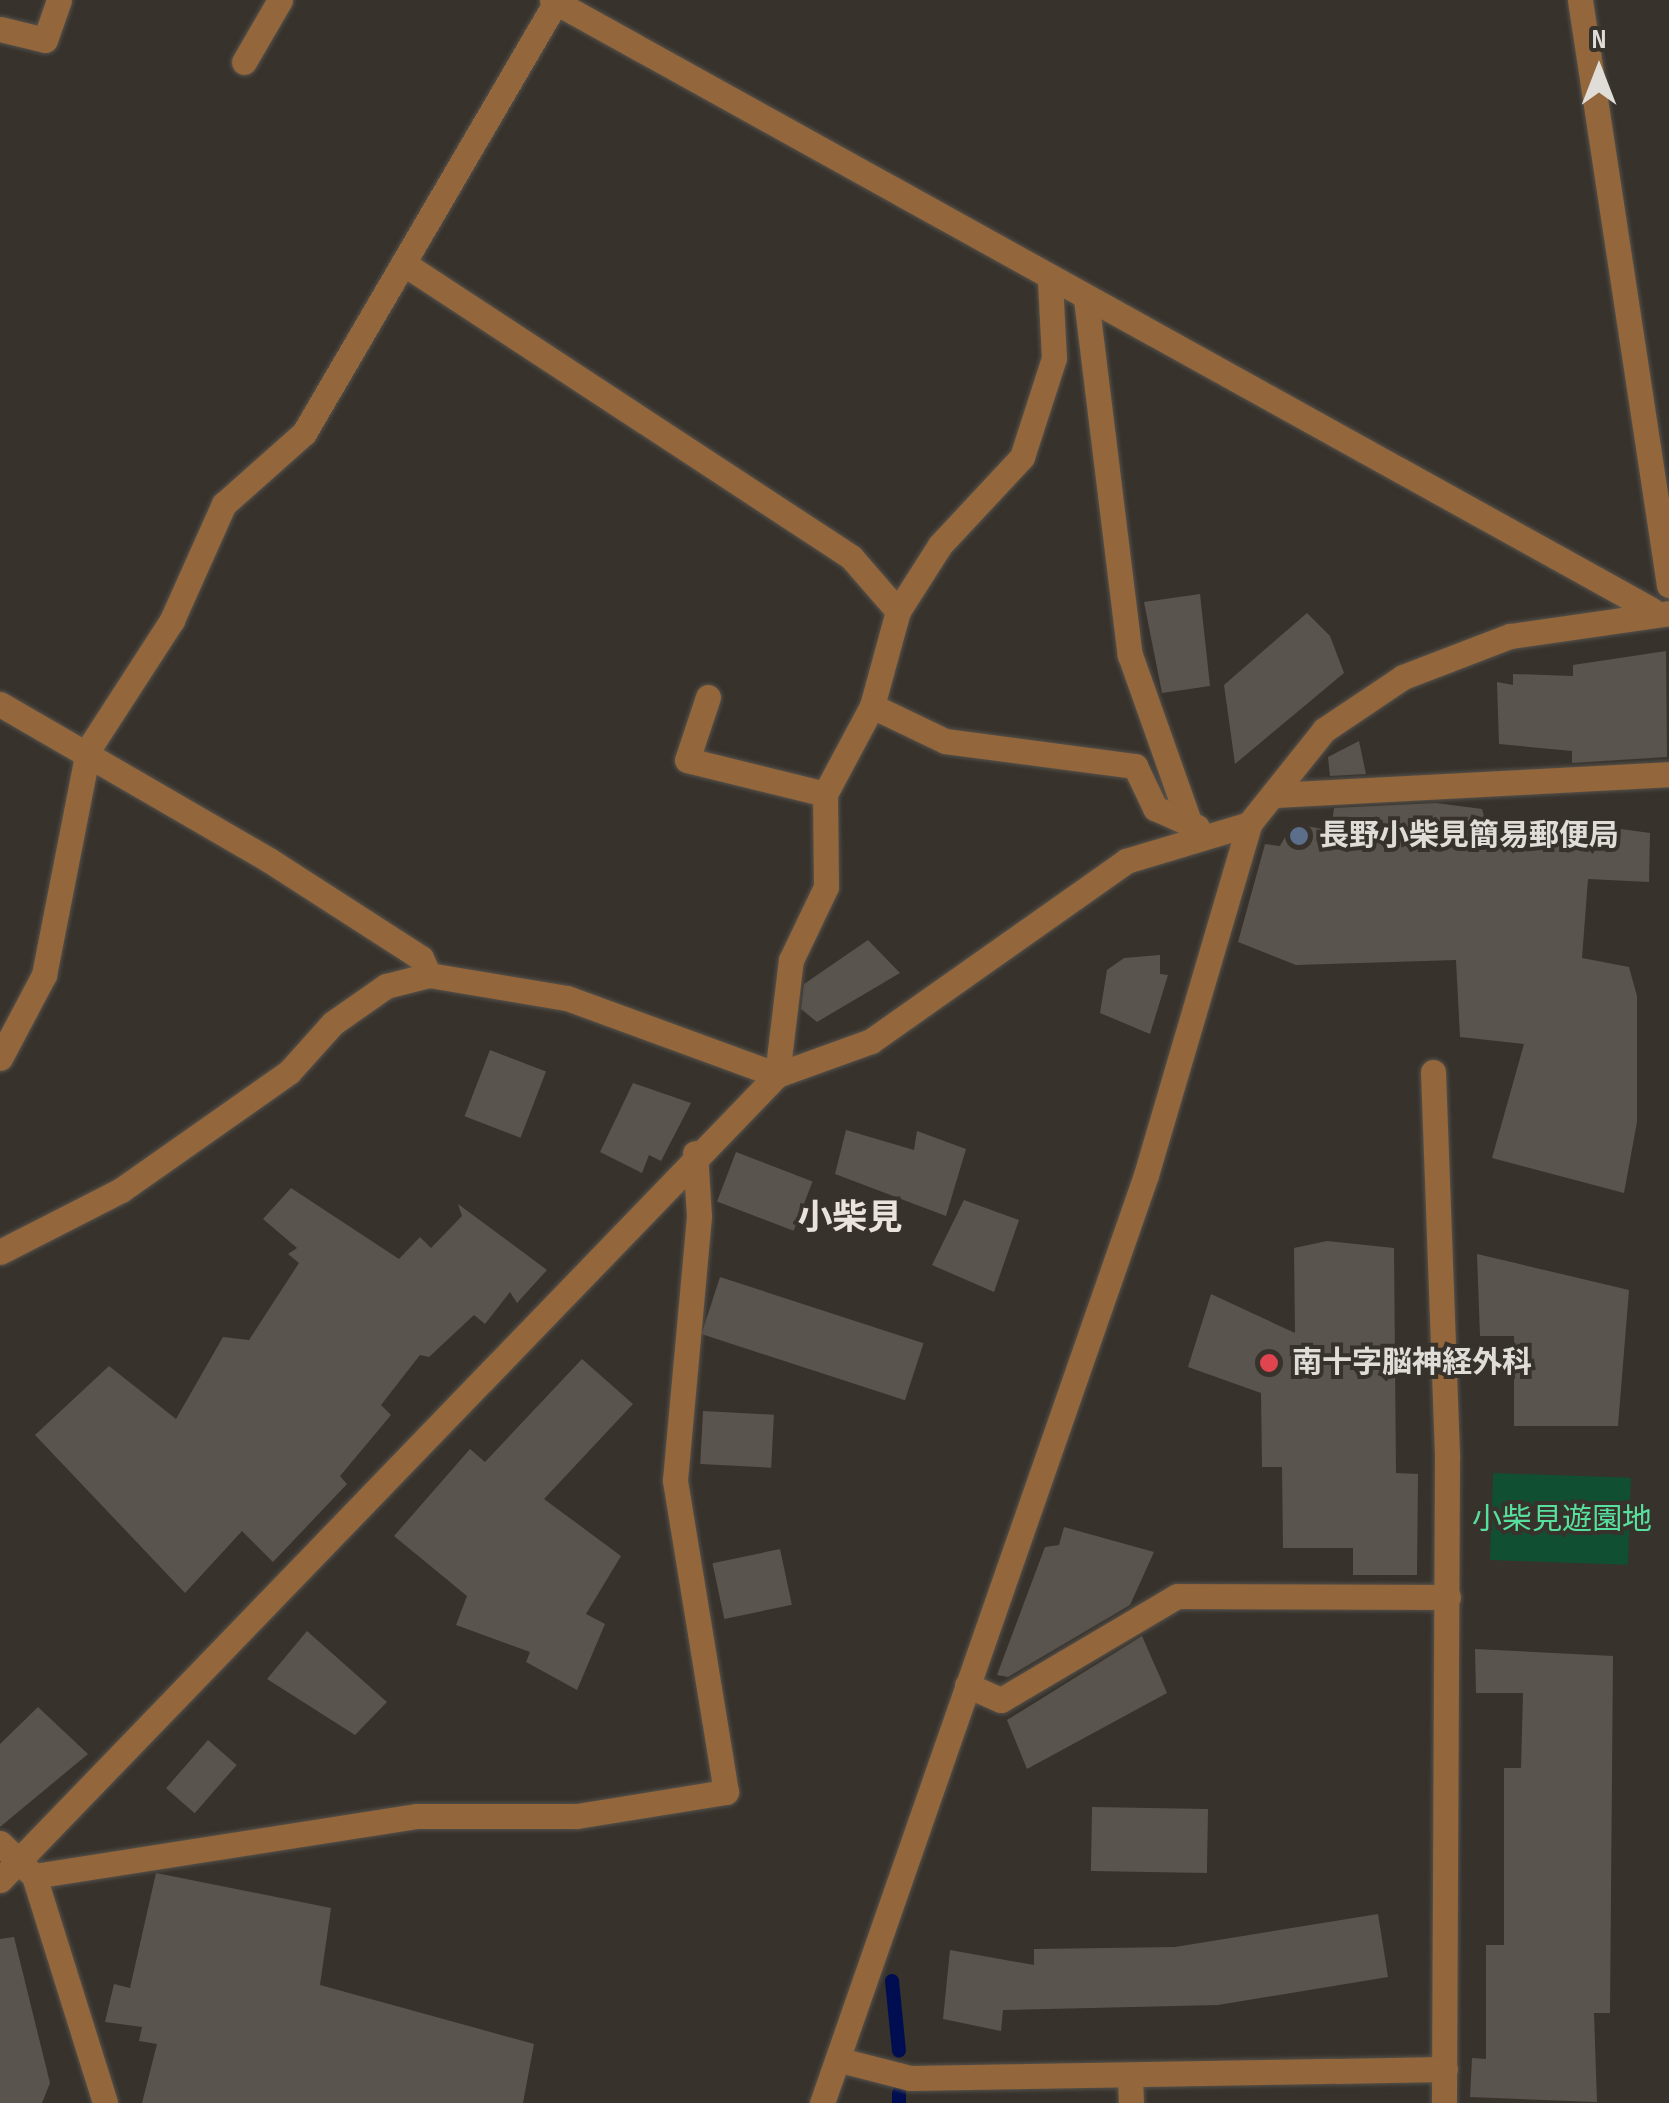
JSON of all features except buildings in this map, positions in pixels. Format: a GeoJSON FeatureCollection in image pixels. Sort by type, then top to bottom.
{"type":"FeatureCollection","features":[{"type":"Feature","properties":{"kind":"street"},"geometry":{"type":"LineString","coordinates":[[0,29],[45,40],[59,0]]}},
{"type":"Feature","properties":{"kind":"street"},"geometry":{"type":"LineString","coordinates":[[244,62],[280,0]]}},
{"type":"Feature","properties":{"kind":"street"},"geometry":{"type":"LineString","coordinates":[[1580,0],[1669,585]]}},
{"type":"Feature","properties":{"kind":"street"},"geometry":{"type":"LineString","coordinates":[[0,1058],[44,975],[88,750],[172,620],[224,504],[304,433],[555,1],[1050,281],[1660,611]]}},
{"type":"Feature","properties":{"kind":"street"},"geometry":{"type":"LineString","coordinates":[[403,263],[852,557],[898,611]]}},
{"type":"Feature","properties":{"kind":"street"},"geometry":{"type":"LineString","coordinates":[[776,1075],[791,960],[826,887],[825,794],[872,706],[898,611],[940,545],[1022,457],[1054,358],[1050,281]]}},
{"type":"Feature","properties":{"kind":"street"},"geometry":{"type":"LineString","coordinates":[[1086,299],[1130,654],[1200,829]]}},
{"type":"Feature","properties":{"kind":"street"},"geometry":{"type":"LineString","coordinates":[[822,2103],[1146,1175],[1249,824],[1324,730],[1403,676],[1510,636],[1660,611]]}},
{"type":"Feature","properties":{"kind":"street"},"geometry":{"type":"LineString","coordinates":[[708,697],[687,760],[825,794]]}},
{"type":"Feature","properties":{"kind":"street"},"geometry":{"type":"LineString","coordinates":[[0,704],[88,750],[422,958],[429,975]]}},
{"type":"Feature","properties":{"kind":"street"},"geometry":{"type":"LineString","coordinates":[[872,706],[945,741],[1136,766],[1155,808],[1200,829]]}},
{"type":"Feature","properties":{"kind":"street"},"geometry":{"type":"LineString","coordinates":[[1273,794],[1669,774]]}},
{"type":"Feature","properties":{"kind":"street"},"geometry":{"type":"LineString","coordinates":[[27,1868],[695,1153],[776,1075],[871,1041],[1126,861],[1200,829],[1249,824]]}},
{"type":"Feature","properties":{"kind":"street"},"geometry":{"type":"LineString","coordinates":[[0,1252],[122,1190],[289,1072],[333,1023],[386,986],[429,975],[568,998],[776,1075]]}},
{"type":"Feature","properties":{"kind":"street"},"geometry":{"type":"LineString","coordinates":[[1433,1072],[1448,1597],[1444,2103]]}},
{"type":"Feature","properties":{"kind":"street"},"geometry":{"type":"LineString","coordinates":[[0,1880],[27,1868],[417,1816],[577,1816],[726,1792],[675,1480],[699,1216],[695,1153]]}},
{"type":"Feature","properties":{"kind":"street"},"geometry":{"type":"LineString","coordinates":[[967,1685],[1001,1700],[1177,1596],[1448,1597]]}},
{"type":"Feature","properties":{"kind":"street"},"geometry":{"type":"LineString","coordinates":[[0,1843],[27,1868],[104,2103]]}},
{"type":"Feature","properties":{"kind":"street"},"geometry":{"type":"LineString","coordinates":[[840,2060],[910,2078],[1444,2069]]}},
{"type":"Feature","properties":{"kind":"street"},"geometry":{"type":"LineString","coordinates":[[1130,2076],[1131,2103]]}},
{"type":"Feature","properties":{"kind":"green space","name":"小柴見遊園地"},"geometry":{"type":"Polygon","coordinates":[[[1493,1473],[1631,1478],[1628,1565],[1490,1560],[1493,1473]]]}},
{"type":"Feature","properties":{"kind":"waterway"},"geometry":{"type":"LineString","coordinates":[[892,1981],[899,2051]]}},
{"type":"Feature","properties":{"kind":"waterway"},"geometry":{"type":"LineString","coordinates":[[899,2093],[899,2103]]}},
{"type":"Feature","properties":{"kind":"place","name":"長野小柴見簡易郵便局"},"geometry":{"type":"Point","coordinates":[1299,836]}},
{"type":"Feature","properties":{"kind":"place","name":"南十字脳神経外科"},"geometry":{"type":"Point","coordinates":[1269,1363]}},
{"type":"Feature","properties":{"kind":"district","name":"小柴見"},"geometry":{"type":"Point","coordinates":[850,1219]}}]}
